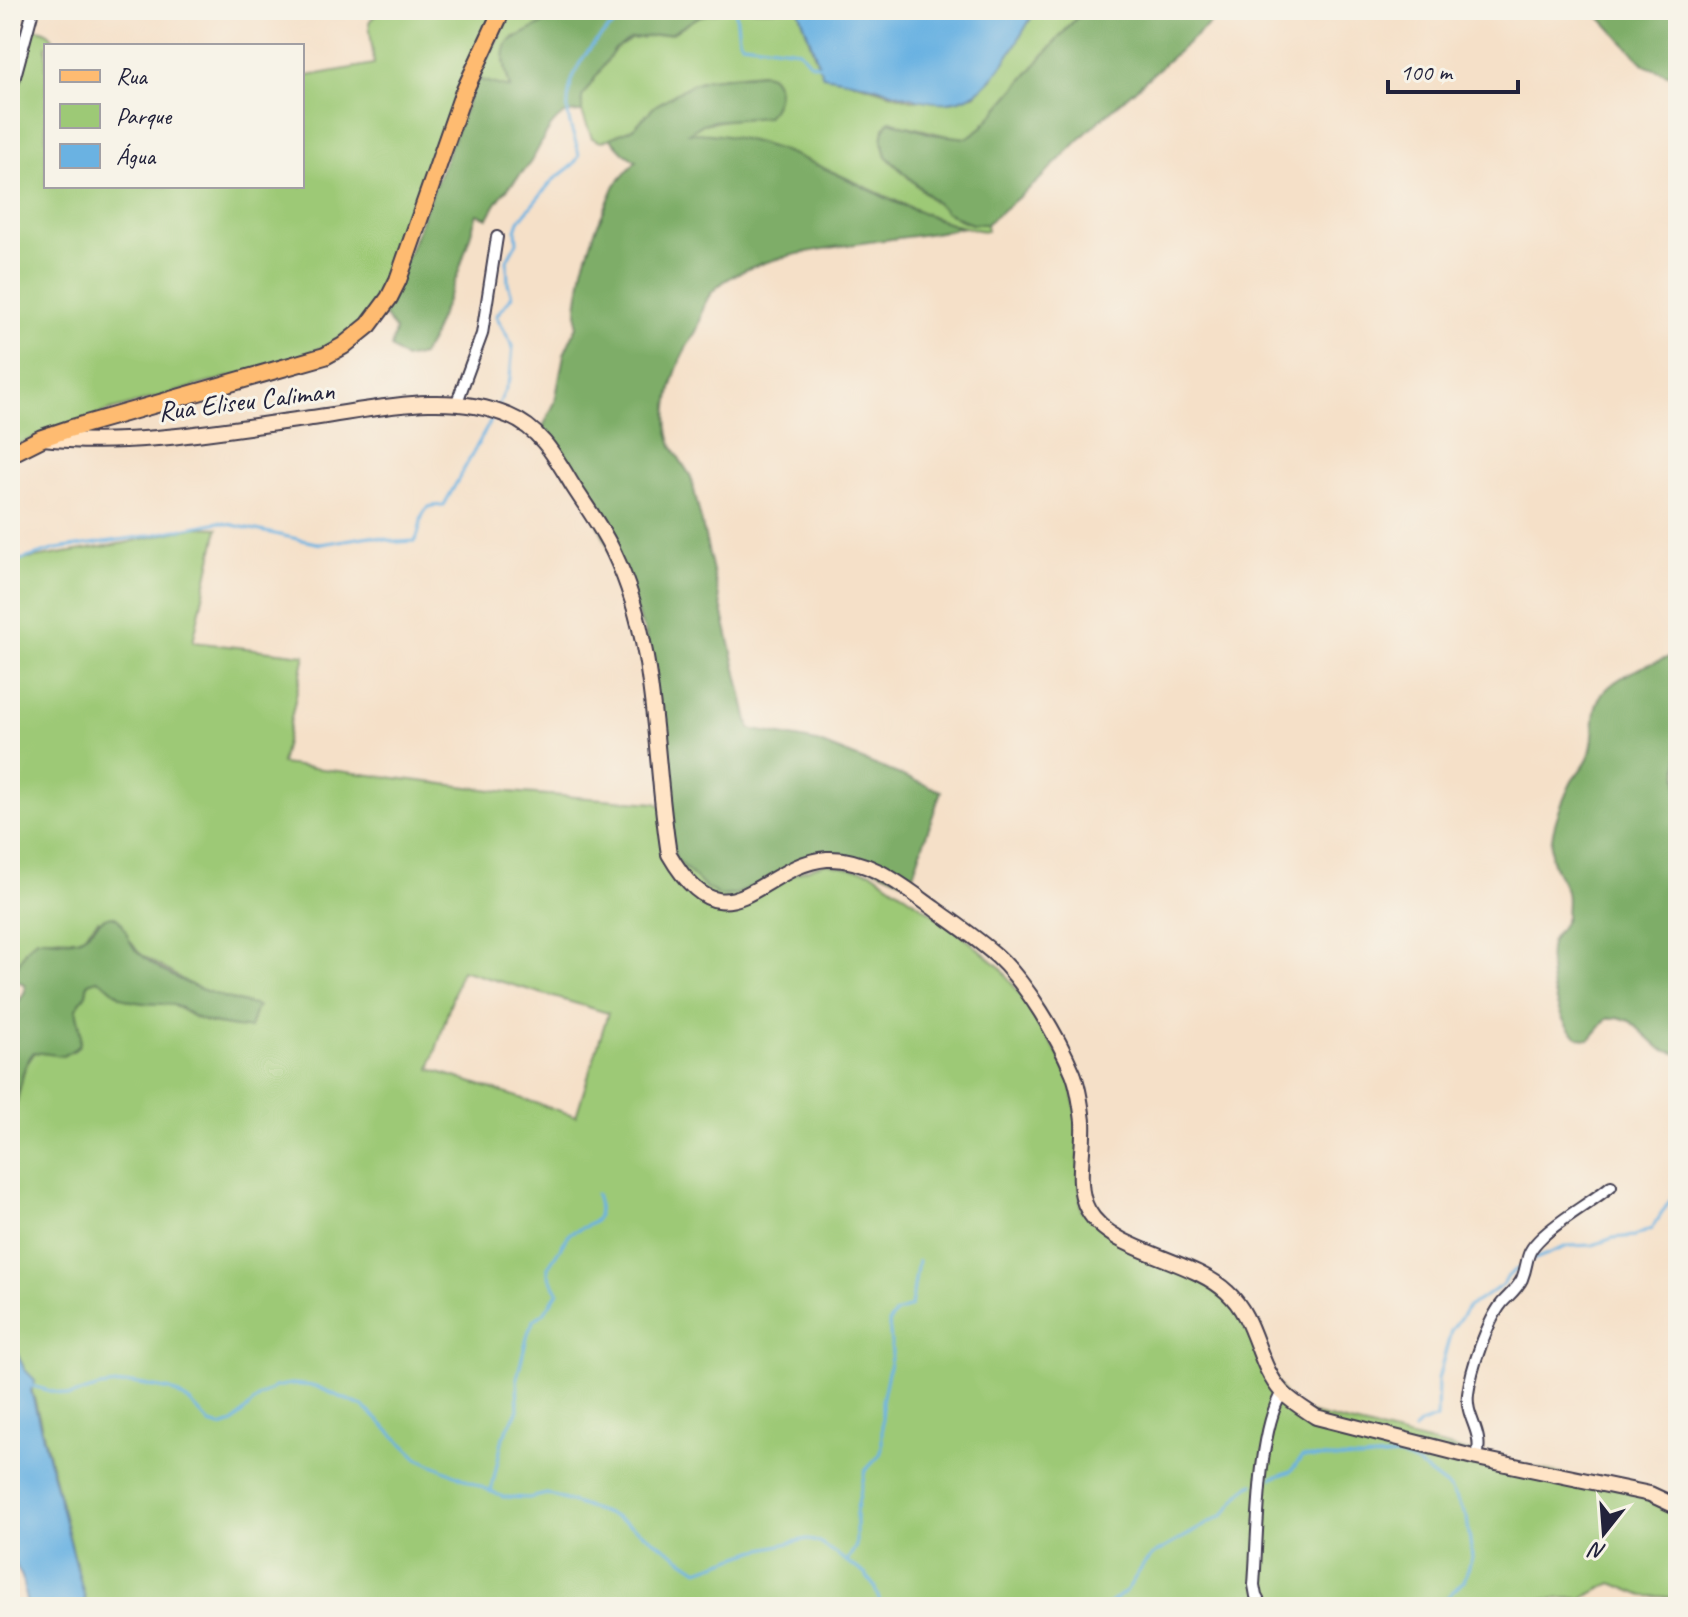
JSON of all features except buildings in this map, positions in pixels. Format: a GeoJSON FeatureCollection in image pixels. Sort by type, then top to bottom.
{"type":"FeatureCollection","features":[{"type":"Feature","properties":{"kind":"main road"},"geometry":{"type":"LineString","coordinates":[[10,454],[42,438],[304,363],[343,346],[369,325],[398,280],[463,94],[502,10]]}},
{"type":"Feature","properties":{"kind":"street"},"geometry":{"type":"LineString","coordinates":[[10,95],[33,10]]}},
{"type":"Feature","properties":{"kind":"street"},"geometry":{"type":"LineString","coordinates":[[457,402],[482,334],[497,237]]}},
{"type":"Feature","properties":{"kind":"street","name":"Rua Eliseu Caliman"},"geometry":{"type":"LineString","coordinates":[[42,438],[84,443],[152,439],[376,409],[457,402],[496,412],[532,430],[550,448],[614,553],[638,622],[650,677],[665,831],[669,854],[680,872],[697,890],[714,899],[732,901],[749,896],[806,864],[828,859],[848,861],[871,868],[894,881],[975,937],[1013,973],[1074,1074],[1081,1100],[1084,1138],[1082,1193],[1087,1209],[1098,1224],[1112,1235],[1185,1267],[1227,1291],[1249,1321],[1282,1392]]}},
{"type":"Feature","properties":{"kind":"street"},"geometry":{"type":"LineString","coordinates":[[1477,1458],[1479,1437],[1469,1409],[1468,1390],[1480,1349],[1496,1314],[1522,1279],[1526,1256],[1533,1246],[1554,1226],[1611,1186]]}},
{"type":"Feature","properties":{"kind":"street"},"geometry":{"type":"LineString","coordinates":[[1262,1607],[1254,1585],[1261,1490],[1270,1423],[1282,1392],[1316,1417],[1477,1458],[1650,1494],[1678,1507]]}},
{"type":"Feature","properties":{"kind":"green space"},"geometry":{"type":"Polygon","coordinates":[[[379,10],[496,10],[387,282],[366,316],[352,330],[326,346],[290,360],[108,411],[10,447],[10,330],[14,330],[20,296],[10,293],[10,122],[33,28],[48,33],[56,44],[44,44],[44,188],[304,188],[304,77],[374,64],[369,22],[379,10]]]}},
{"type":"Feature","properties":{"kind":"green space"},"geometry":{"type":"Polygon","coordinates":[[[513,10],[568,10],[526,34],[514,37],[504,61],[510,89],[477,79],[513,10]]]}},
{"type":"Feature","properties":{"kind":"green space"},"geometry":{"type":"Polygon","coordinates":[[[568,10],[727,10],[700,16],[672,33],[631,39],[615,49],[582,97],[582,112],[567,113],[557,120],[532,161],[488,218],[477,214],[459,271],[430,342],[422,355],[405,359],[391,348],[395,330],[384,315],[477,79],[510,88],[504,59],[508,42],[568,10]]]}},
{"type":"Feature","properties":{"kind":"green space"},"geometry":{"type":"Polygon","coordinates":[[[727,10],[799,10],[819,68],[912,100],[975,95],[992,78],[1036,10],[1083,10],[982,127],[967,138],[905,126],[884,127],[882,142],[886,156],[933,201],[960,220],[986,224],[987,231],[943,221],[777,149],[718,135],[686,134],[703,124],[732,119],[763,73],[692,84],[655,106],[634,128],[601,142],[592,138],[582,112],[582,97],[615,49],[631,39],[672,33],[700,16],[727,10]]]}},
{"type":"Feature","properties":{"kind":"green space"},"geometry":{"type":"Polygon","coordinates":[[[1083,10],[1225,10],[1089,130],[1037,182],[986,224],[972,224],[946,212],[886,156],[883,137],[890,121],[932,134],[967,138],[982,127],[1083,10]]]}},
{"type":"Feature","properties":{"kind":"green space"},"geometry":{"type":"Polygon","coordinates":[[[1593,10],[1678,10],[1678,78],[1646,66],[1593,10]]]}},
{"type":"Feature","properties":{"kind":"green space"},"geometry":{"type":"Polygon","coordinates":[[[763,73],[770,75],[778,91],[774,107],[767,117],[714,121],[689,133],[740,138],[788,153],[960,228],[794,255],[733,276],[713,291],[706,302],[697,330],[676,373],[667,418],[672,445],[691,477],[750,729],[817,742],[941,791],[910,884],[839,853],[734,895],[720,896],[705,887],[675,858],[645,632],[568,461],[542,429],[555,402],[564,354],[577,326],[583,268],[595,231],[615,185],[636,161],[610,138],[634,128],[655,106],[692,84],[708,79],[763,73]]]}},
{"type":"Feature","properties":{"kind":"green space"},"geometry":{"type":"Polygon","coordinates":[[[196,527],[218,528],[193,642],[305,655],[281,764],[509,792],[656,803],[780,879],[825,863],[872,872],[955,929],[1001,968],[1032,1011],[1072,1085],[1077,1117],[1081,1210],[1206,1281],[1237,1311],[1292,1409],[1629,1491],[1678,1510],[1678,1597],[1644,1596],[1612,1583],[1583,1598],[1542,1599],[1520,1607],[1440,1607],[1438,1604],[1433,1607],[1268,1607],[1258,1601],[1257,1607],[87,1607],[35,1401],[10,1339],[10,1117],[25,1067],[35,1052],[64,1054],[76,1049],[80,1043],[76,1009],[86,994],[88,983],[97,979],[110,985],[120,996],[173,1005],[215,1024],[224,1023],[257,1007],[218,997],[193,986],[139,953],[126,935],[98,920],[78,939],[46,938],[25,951],[10,978],[10,562],[125,543],[196,527]],[[461,970],[430,1069],[576,1116],[608,1013],[461,970]]]}},
{"type":"Feature","properties":{"kind":"green space"},"geometry":{"type":"Polygon","coordinates":[[[1678,654],[1678,1054],[1661,1049],[1630,1021],[1618,1017],[1607,1019],[1590,1039],[1579,1037],[1569,1029],[1556,1001],[1550,954],[1552,939],[1565,921],[1567,901],[1552,858],[1552,835],[1567,791],[1591,750],[1598,700],[1610,686],[1628,674],[1678,654]]]}},
{"type":"Feature","properties":{"kind":"green space"},"geometry":{"type":"Polygon","coordinates":[[[113,916],[121,923],[137,951],[163,971],[209,992],[257,1006],[250,1028],[205,1021],[173,1005],[133,1002],[102,982],[88,983],[86,994],[76,1009],[81,1036],[79,1046],[63,1056],[34,1052],[25,1066],[10,1117],[10,1017],[25,991],[24,984],[11,978],[25,951],[36,939],[77,939],[103,919],[113,916]]]}},
{"type":"Feature","properties":{"kind":"water"},"geometry":{"type":"Polygon","coordinates":[[[799,10],[1036,10],[1010,53],[978,91],[964,99],[935,102],[823,76],[799,10]]]}},
{"type":"Feature","properties":{"kind":"water"},"geometry":{"type":"Polygon","coordinates":[[[10,1339],[25,1370],[35,1380],[31,1391],[87,1607],[27,1607],[22,1577],[10,1554],[10,1339]]]}},
{"type":"Feature","properties":{"kind":"waterway"},"geometry":{"type":"LineString","coordinates":[[498,407],[510,378],[513,346],[496,316],[512,296],[507,260],[517,242],[519,221],[552,181],[574,164],[579,156],[568,113],[573,79],[580,63],[615,25],[646,10]]}},
{"type":"Feature","properties":{"kind":"waterway"},"geometry":{"type":"LineString","coordinates":[[664,10],[709,10]]}},
{"type":"Feature","properties":{"kind":"waterway"},"geometry":{"type":"LineString","coordinates":[[732,10],[736,13],[742,43],[799,50],[810,63],[821,66]]}},
{"type":"Feature","properties":{"kind":"waterway"},"geometry":{"type":"LineString","coordinates":[[10,563],[56,549],[219,522],[321,544],[370,536],[398,542],[415,541],[426,510],[431,506],[444,505],[493,417]]}},
{"type":"Feature","properties":{"kind":"waterway"},"geometry":{"type":"LineString","coordinates":[[491,1492],[503,1437],[518,1410],[517,1378],[528,1333],[534,1320],[544,1313],[558,1292],[548,1274],[548,1267],[570,1233],[598,1217],[596,1194]]}},
{"type":"Feature","properties":{"kind":"waterway"},"geometry":{"type":"LineString","coordinates":[[1530,1261],[1568,1246],[1593,1245],[1652,1229],[1672,1197],[1678,1194]]}},
{"type":"Feature","properties":{"kind":"waterway"},"geometry":{"type":"LineString","coordinates":[[847,1561],[856,1546],[856,1513],[865,1471],[880,1455],[882,1448],[882,1401],[892,1353],[889,1322],[895,1314],[911,1306],[918,1261]]}},
{"type":"Feature","properties":{"kind":"waterway"},"geometry":{"type":"LineString","coordinates":[[1414,1430],[1437,1418],[1438,1379],[1451,1331],[1468,1307],[1503,1285],[1508,1276],[1521,1266]]}},
{"type":"Feature","properties":{"kind":"waterway"},"geometry":{"type":"LineString","coordinates":[[32,1386],[69,1396],[100,1387],[133,1383],[171,1390],[190,1402],[210,1424],[221,1427],[233,1423],[259,1397],[275,1387],[291,1384],[315,1386],[364,1407],[418,1458],[503,1497],[529,1498],[547,1494],[613,1516],[698,1570],[754,1551],[807,1539],[820,1543],[865,1574],[874,1586],[882,1607]]}},
{"type":"Feature","properties":{"kind":"waterway"},"geometry":{"type":"LineString","coordinates":[[1272,1478],[1291,1471],[1302,1457],[1361,1459],[1400,1456],[1417,1464],[1450,1489],[1467,1518],[1472,1557],[1464,1581],[1443,1601]]}},
{"type":"Feature","properties":{"kind":"waterway"},"geometry":{"type":"LineString","coordinates":[[1106,1607],[1127,1590],[1154,1554],[1223,1515],[1241,1493],[1254,1484]]}}]}
